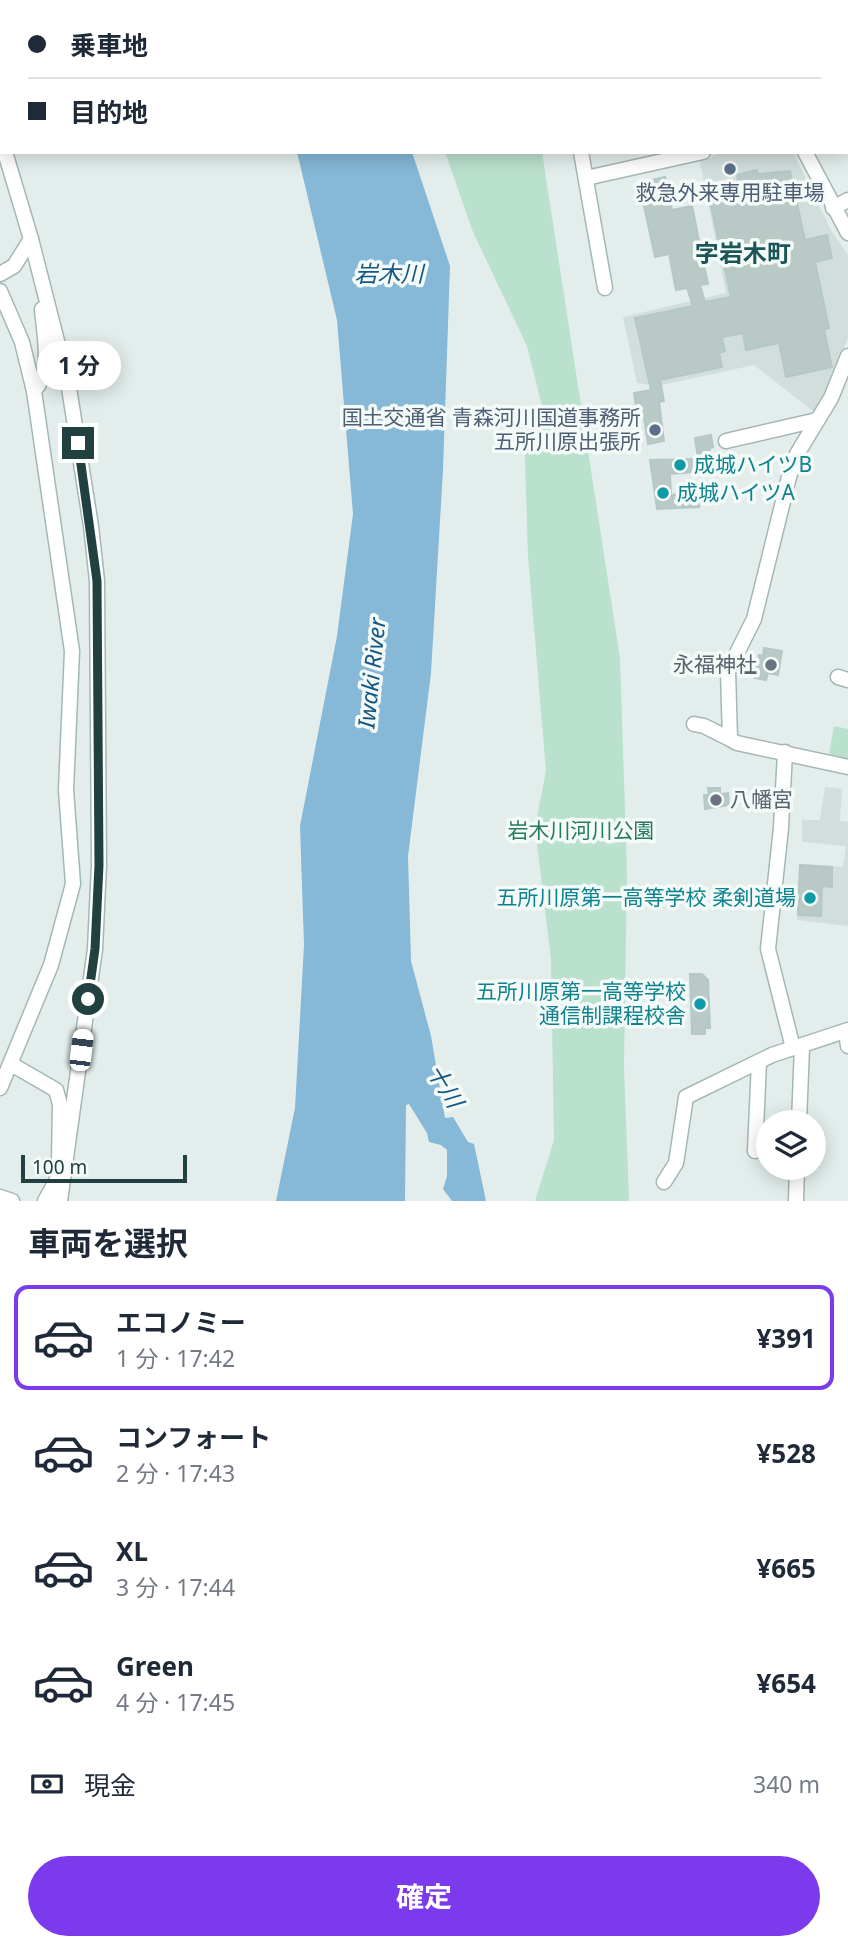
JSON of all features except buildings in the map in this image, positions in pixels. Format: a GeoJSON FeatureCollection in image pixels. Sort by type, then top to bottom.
{"type":"FeatureCollection","features":[{"type":"Feature","properties":{"kind":"street"},"geometry":{"type":"LineString","coordinates":[[6,154],[31,239],[69,388],[97,581],[99,865],[96,937],[60,1201]]}},
{"type":"Feature","properties":{"kind":"street"},"geometry":{"type":"LineString","coordinates":[[582,154],[605,288]]}},
{"type":"Feature","properties":{"kind":"street"},"geometry":{"type":"LineString","coordinates":[[586,177],[694,154]]}},
{"type":"Feature","properties":{"kind":"street"},"geometry":{"type":"LineString","coordinates":[[806,154],[848,233]]}},
{"type":"Feature","properties":{"kind":"street"},"geometry":{"type":"LineString","coordinates":[[833,208],[848,200]]}},
{"type":"Feature","properties":{"kind":"street"},"geometry":{"type":"LineString","coordinates":[[0,274],[14,266],[31,239]]}},
{"type":"Feature","properties":{"kind":"street"},"geometry":{"type":"LineString","coordinates":[[0,291],[22,342],[34,391],[72,651],[66,790],[73,884],[51,965],[0,1088]]}},
{"type":"Feature","properties":{"kind":"street"},"geometry":{"type":"LineString","coordinates":[[34,391],[41,384],[46,363],[42,309],[45,294]]}},
{"type":"Feature","properties":{"kind":"street"},"geometry":{"type":"LineString","coordinates":[[22,342],[43,328]]}},
{"type":"Feature","properties":{"kind":"street"},"geometry":{"type":"LineString","coordinates":[[730,738],[728,671],[754,619],[797,454],[831,398],[848,356]]}},
{"type":"Feature","properties":{"kind":"street"},"geometry":{"type":"LineString","coordinates":[[726,441],[817,420]]}},
{"type":"Feature","properties":{"kind":"street"},"geometry":{"type":"LineString","coordinates":[[694,724],[704,726],[737,743],[785,751],[848,767]]}},
{"type":"Feature","properties":{"kind":"street"},"geometry":{"type":"LineString","coordinates":[[785,751],[781,828],[768,950],[798,1048],[799,1110]]}},
{"type":"Feature","properties":{"kind":"street"},"geometry":{"type":"LineString","coordinates":[[664,1182],[676,1163],[686,1097],[759,1062],[798,1048],[847,1036]]}},
{"type":"Feature","properties":{"kind":"street"},"geometry":{"type":"LineString","coordinates":[[755,1151],[759,1062]]}},
{"type":"Feature","properties":{"kind":"street"},"geometry":{"type":"LineString","coordinates":[[11,1064],[56,1090],[60,1104],[58,1166],[63,1174]]}},
{"type":"Feature","properties":{"kind":"street"},"geometry":{"type":"LineString","coordinates":[[45,1201],[63,1174]]}},
{"type":"Feature","properties":{"kind":"street"},"geometry":{"type":"LineString","coordinates":[[796,1201],[797,1180]]}},
{"type":"Feature","properties":{"kind":"street"},"geometry":{"type":"LineString","coordinates":[[0,1198],[12,1201]]}},
{"type":"Feature","properties":{"kind":"shaded area"},"geometry":{"type":"Polygon","coordinates":[[[718,154],[794,154],[832,232],[848,255],[848,338],[831,382],[814,412],[754,365],[657,386],[637,383],[623,317],[726,293],[700,162],[718,154]]]}},
{"type":"Feature","properties":{"kind":"shaded area"},"geometry":{"type":"Polygon","coordinates":[[[825,787],[842,789],[840,821],[848,822],[848,926],[797,920],[799,864],[843,867],[846,846],[802,842],[802,820],[820,820],[825,787]]]}},
{"type":"Feature","properties":{"kind":"green space","name":"岩木川河川公園"},"geometry":{"type":"Polygon","coordinates":[[[446,154],[542,154],[620,658],[627,872],[624,1065],[629,1201],[535,1201],[554,1140],[551,960],[535,827],[546,771],[528,556],[524,430],[547,426],[527,346],[473,232],[446,154]]]}},
{"type":"Feature","properties":{"kind":"green space"},"geometry":{"type":"Polygon","coordinates":[[[834,726],[848,729],[848,759],[829,754],[834,726]]]}},
{"type":"Feature","properties":{"kind":"water","name":"岩木川"},"geometry":{"type":"Polygon","coordinates":[[[297,154],[413,154],[450,266],[443,470],[431,673],[408,856],[411,961],[431,1036],[445,1118],[453,1117],[468,1142],[474,1144],[486,1201],[452,1201],[443,1189],[447,1176],[447,1150],[441,1145],[429,1142],[427,1133],[409,1104],[406,1105],[405,1201],[276,1201],[295,1108],[304,945],[300,826],[337,636],[353,514],[337,320],[297,154]]]}},
{"type":"Feature","properties":{"kind":"place","name":"救急外来専用駐車場"},"geometry":{"type":"Point","coordinates":[730,169]}},
{"type":"Feature","properties":{"kind":"place","name":"国土交通省 青森河川国道事務所 五所川原出張所"},"geometry":{"type":"Point","coordinates":[655,430]}},
{"type":"Feature","properties":{"kind":"place","name":"成城ハイツB"},"geometry":{"type":"Point","coordinates":[680,465]}},
{"type":"Feature","properties":{"kind":"place","name":"成城ハイツA"},"geometry":{"type":"Point","coordinates":[663,493]}},
{"type":"Feature","properties":{"kind":"place","name":"永福神社"},"geometry":{"type":"Point","coordinates":[771,665]}},
{"type":"Feature","properties":{"kind":"place","name":"八幡宮"},"geometry":{"type":"Point","coordinates":[716,800]}},
{"type":"Feature","properties":{"kind":"place","name":"五所川原第一高等学校 柔剣道場"},"geometry":{"type":"Point","coordinates":[810,898]}},
{"type":"Feature","properties":{"kind":"place","name":"五所川原第一高等学校 通信制課程校舎"},"geometry":{"type":"Point","coordinates":[700,1004]}},
{"type":"Feature","properties":{"kind":"district","name":"字岩木町"},"geometry":{"type":"Point","coordinates":[743,254]}},
{"type":"Feature","properties":{"kind":"route"},"geometry":{"type":"LineString","coordinates":[[78,443],[97,581],[99,865],[95,949],[88,999]]}},
{"type":"Feature","properties":{"kind":"water label","name":"Iwaki River"},"geometry":{"type":"Point","coordinates":[372,673]}},
{"type":"Feature","properties":{"kind":"water label","name":"十川"},"geometry":{"type":"Point","coordinates":[445,1086]}}]}
